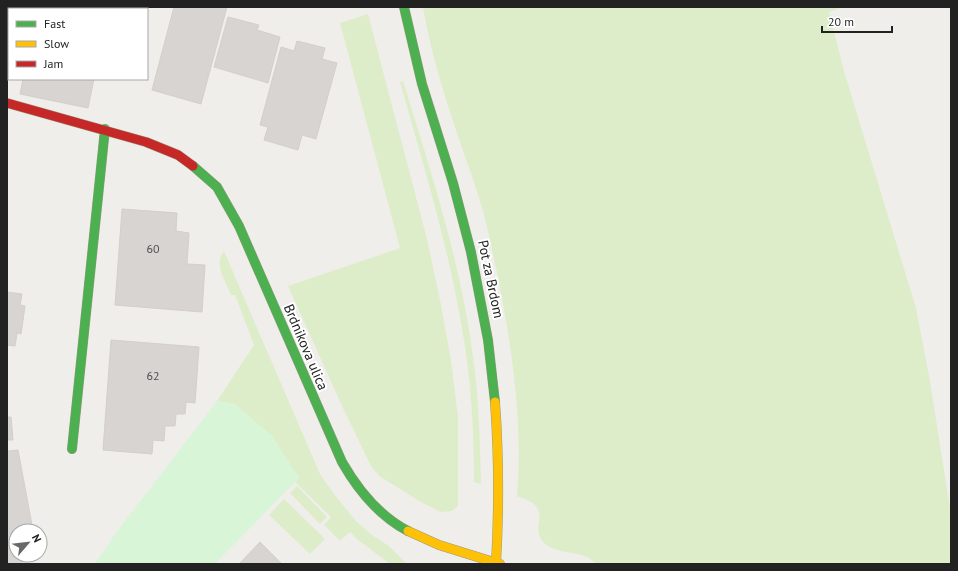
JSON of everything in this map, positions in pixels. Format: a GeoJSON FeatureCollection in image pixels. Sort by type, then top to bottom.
{"type":"FeatureCollection","features":[{"type":"Feature","properties":{"kind":"street","name":"Pot za Brdom"},"geometry":{"type":"LineString","coordinates":[[404,7],[418,69],[464,219],[487,328],[494,378],[498,423],[498,564]]}},
{"type":"Feature","properties":{"kind":"street","name":"Brdnikova ulica"},"geometry":{"type":"LineString","coordinates":[[7,103],[105,129],[146,142],[178,155],[199,170],[217,188],[239,226],[340,460],[352,480],[368,500],[388,518],[419,538],[498,564]]}},
{"type":"Feature","properties":{"kind":"street"},"geometry":{"type":"LineString","coordinates":[[72,449],[105,129]]}},
{"type":"Feature","properties":{"kind":"green space"},"geometry":{"type":"Polygon","coordinates":[[[423,7],[843,7],[829,12],[844,71],[916,308],[930,381],[951,515],[951,564],[597,564],[587,557],[552,548],[543,542],[539,535],[539,512],[536,506],[517,496],[519,441],[515,386],[508,331],[498,277],[483,210],[442,86],[431,47],[423,7]]]}},
{"type":"Feature","properties":{"kind":"green space"},"geometry":{"type":"Polygon","coordinates":[[[368,14],[427,239],[451,360],[458,417],[458,506],[452,511],[441,512],[421,502],[379,476],[371,466],[342,406],[288,286],[400,248],[340,23],[368,14]]]}},
{"type":"Feature","properties":{"kind":"green space"},"geometry":{"type":"Polygon","coordinates":[[[403,81],[444,218],[468,322],[477,389],[481,484],[474,482],[473,424],[470,386],[465,347],[450,266],[400,82],[403,81]]]}},
{"type":"Feature","properties":{"kind":"green space"},"geometry":{"type":"Polygon","coordinates":[[[224,251],[320,474],[356,521],[372,535],[389,546],[407,564],[390,564],[358,540],[350,532],[340,541],[324,525],[331,517],[295,482],[299,477],[235,404],[217,401],[254,345],[235,295],[231,295],[220,267],[221,256],[224,251]]]}},
{"type":"Feature","properties":{"kind":"green space"},"geometry":{"type":"Polygon","coordinates":[[[217,401],[235,404],[272,436],[299,478],[215,564],[95,564],[115,534],[217,401]]]}},
{"type":"Feature","properties":{"kind":"green space"},"geometry":{"type":"Polygon","coordinates":[[[297,486],[327,517],[320,524],[290,493],[297,486]]]}},
{"type":"Feature","properties":{"kind":"green space"},"geometry":{"type":"Polygon","coordinates":[[[284,499],[325,539],[310,554],[269,515],[284,499]]]}},
{"type":"Feature","properties":{"kind":"building"},"geometry":{"type":"Polygon","coordinates":[[[19,7],[46,7],[46,8],[19,7]]]}},
{"type":"Feature","properties":{"kind":"building"},"geometry":{"type":"Polygon","coordinates":[[[92,7],[97,8],[54,8],[92,7]]]}},
{"type":"Feature","properties":{"kind":"building"},"geometry":{"type":"Polygon","coordinates":[[[174,7],[227,7],[201,104],[152,90],[174,7]]]}},
{"type":"Feature","properties":{"kind":"building"},"geometry":{"type":"Polygon","coordinates":[[[228,17],[259,25],[257,30],[280,37],[268,83],[214,67],[228,17]]]}},
{"type":"Feature","properties":{"kind":"building"},"geometry":{"type":"Polygon","coordinates":[[[7,39],[8,39],[8,68],[7,39]]]}},
{"type":"Feature","properties":{"kind":"building"},"geometry":{"type":"Polygon","coordinates":[[[297,41],[325,48],[322,59],[337,63],[316,139],[302,135],[298,150],[264,140],[268,127],[260,125],[281,47],[294,51],[297,41]]]}},
{"type":"Feature","properties":{"kind":"building"},"geometry":{"type":"Polygon","coordinates":[[[23,80],[94,80],[88,108],[20,94],[23,80]]]}},
{"type":"Feature","properties":{"kind":"building"},"geometry":{"type":"Polygon","coordinates":[[[122,209],[177,213],[176,231],[189,233],[187,264],[205,265],[202,312],[115,305],[122,209]]]}},
{"type":"Feature","properties":{"kind":"building"},"geometry":{"type":"Polygon","coordinates":[[[7,292],[22,294],[20,305],[25,306],[21,334],[17,333],[15,346],[7,345],[7,292]]]}},
{"type":"Feature","properties":{"kind":"building"},"geometry":{"type":"Polygon","coordinates":[[[111,340],[199,347],[195,403],[186,402],[185,414],[176,414],[175,426],[165,426],[164,441],[153,440],[152,454],[103,450],[111,340]]]}},
{"type":"Feature","properties":{"kind":"building"},"geometry":{"type":"Polygon","coordinates":[[[7,417],[11,417],[13,440],[7,440],[7,417]]]}},
{"type":"Feature","properties":{"kind":"building"},"geometry":{"type":"Polygon","coordinates":[[[18,450],[32,523],[8,523],[8,563],[22,564],[7,564],[7,451],[18,450]]]}},
{"type":"Feature","properties":{"kind":"building"},"geometry":{"type":"Polygon","coordinates":[[[260,542],[282,564],[239,564],[260,542]]]}},
{"type":"Feature","properties":{"kind":"traffic: fast"},"geometry":{"type":"LineString","coordinates":[[404,7],[422,84],[453,183],[471,252],[488,340],[495,402]]}},
{"type":"Feature","properties":{"kind":"traffic: fast"},"geometry":{"type":"LineString","coordinates":[[72,449],[105,129]]}},
{"type":"Feature","properties":{"kind":"traffic: fast"},"geometry":{"type":"LineString","coordinates":[[193,166],[217,187],[239,226],[342,462],[362,492],[370,501],[388,518],[408,531]]}},
{"type":"Feature","properties":{"kind":"traffic: slow"},"geometry":{"type":"LineString","coordinates":[[495,402],[498,483],[496,564]]}},
{"type":"Feature","properties":{"kind":"traffic: slow"},"geometry":{"type":"LineString","coordinates":[[408,531],[439,545],[500,564]]}},
{"type":"Feature","properties":{"kind":"traffic: jam"},"geometry":{"type":"LineString","coordinates":[[7,103],[146,142],[178,155],[193,166]]}}]}
